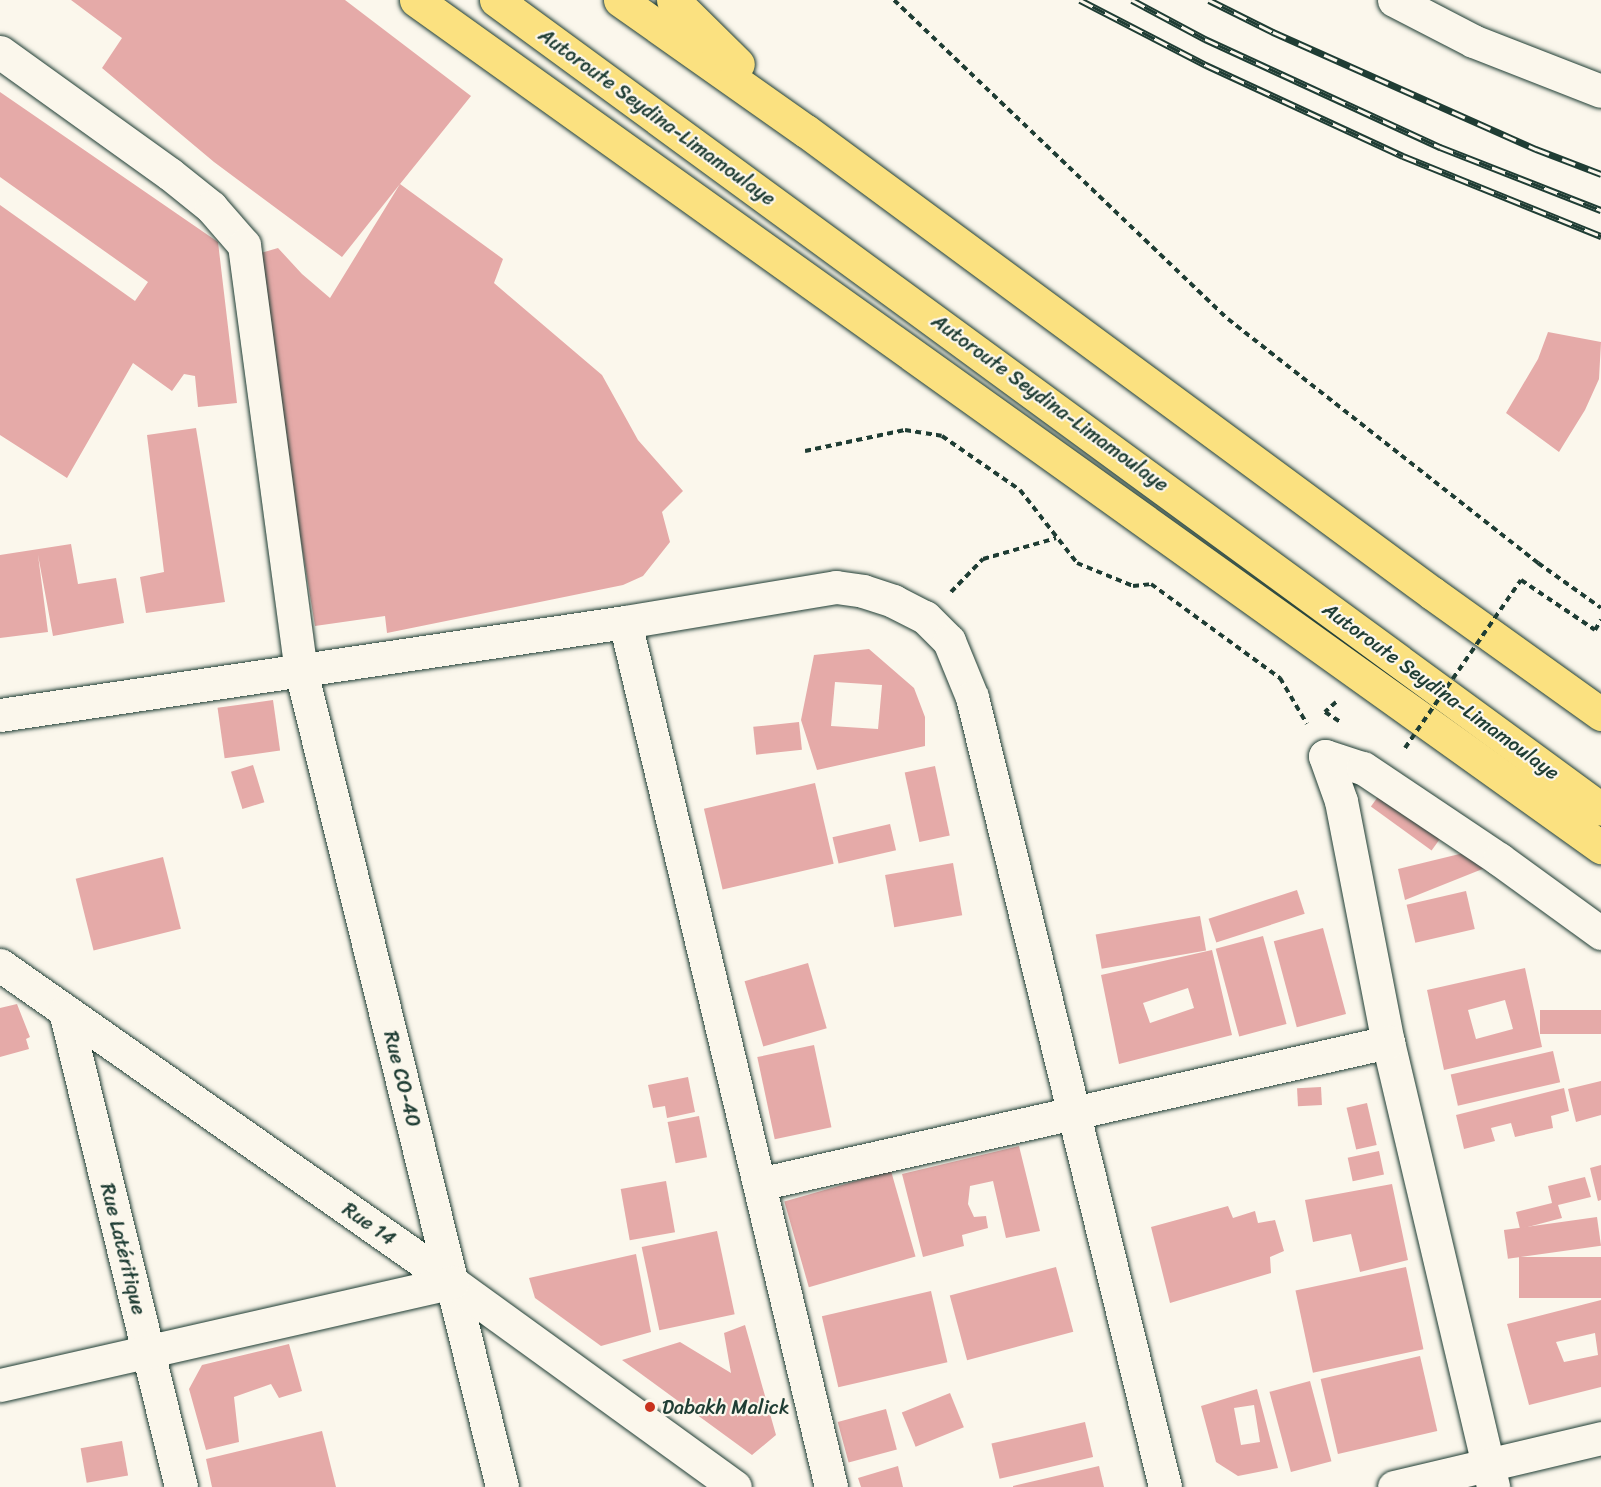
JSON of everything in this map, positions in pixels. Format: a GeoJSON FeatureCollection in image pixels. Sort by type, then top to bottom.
{"type":"FeatureCollection","features":[{"type":"Feature","properties":{"kind":"highway"},"geometry":{"type":"LineString","coordinates":[[416,0],[1601,847]]}},
{"type":"Feature","properties":{"kind":"highway","name":"Autoroute Seydina-Limamoulaye"},"geometry":{"type":"LineString","coordinates":[[496,0],[1601,809]]}},
{"type":"Feature","properties":{"kind":"highway"},"geometry":{"type":"LineString","coordinates":[[620,0],[806,131],[1432,593],[1601,714]]}},
{"type":"Feature","properties":{"kind":"highway"},"geometry":{"type":"LineString","coordinates":[[673,0],[806,131]]}},
{"type":"Feature","properties":{"kind":"street"},"geometry":{"type":"LineString","coordinates":[[1394,0],[1473,41],[1601,92]]}},
{"type":"Feature","properties":{"kind":"street","name":"Rue CO-40"},"geometry":{"type":"LineString","coordinates":[[0,52],[170,174],[211,207],[244,245],[301,671],[502,1487]]}},
{"type":"Feature","properties":{"kind":"street"},"geometry":{"type":"LineString","coordinates":[[0,715],[625,622],[836,587],[873,594],[925,617],[949,640],[972,698],[1165,1487]]}},
{"type":"Feature","properties":{"kind":"street"},"geometry":{"type":"LineString","coordinates":[[625,622],[831,1487]]}},
{"type":"Feature","properties":{"kind":"street"},"geometry":{"type":"LineString","coordinates":[[1325,756],[1363,768],[1499,859],[1601,933]]}},
{"type":"Feature","properties":{"kind":"street"},"geometry":{"type":"LineString","coordinates":[[1325,756],[1341,801],[1388,1042],[1491,1476]]}},
{"type":"Feature","properties":{"kind":"street","name":"Rue 14"},"geometry":{"type":"LineString","coordinates":[[0,965],[452,1282],[735,1487]]}},
{"type":"Feature","properties":{"kind":"street","name":"Rue Latéritique"},"geometry":{"type":"LineString","coordinates":[[65,1011],[181,1487]]}},
{"type":"Feature","properties":{"kind":"street"},"geometry":{"type":"LineString","coordinates":[[759,1184],[1388,1042]]}},
{"type":"Feature","properties":{"kind":"street"},"geometry":{"type":"LineString","coordinates":[[0,1385],[452,1282]]}},
{"type":"Feature","properties":{"kind":"street"},"geometry":{"type":"LineString","coordinates":[[1394,1487],[1491,1476],[1601,1438]]}},
{"type":"Feature","properties":{"kind":"path"},"geometry":{"type":"LineString","coordinates":[[894,0],[1228,318],[1538,563],[1601,608]]}},
{"type":"Feature","properties":{"kind":"path"},"geometry":{"type":"LineString","coordinates":[[805,451],[905,430],[942,436],[1020,490],[1077,563],[1133,586],[1151,584],[1280,678],[1325,756]]}},
{"type":"Feature","properties":{"kind":"path"},"geometry":{"type":"LineString","coordinates":[[925,617],[983,559],[1056,538]]}},
{"type":"Feature","properties":{"kind":"path"},"geometry":{"type":"LineString","coordinates":[[1395,741],[1405,748],[1521,580],[1595,630],[1601,620]]}},
{"type":"Feature","properties":{"kind":"path"},"geometry":{"type":"LineString","coordinates":[[1339,700],[1325,712],[1342,723]]}},
{"type":"Feature","properties":{"kind":"building"},"geometry":{"type":"Polygon","coordinates":[[[71,0],[345,0],[471,96],[342,257],[214,162],[102,68],[122,38],[71,0]]]}},
{"type":"Feature","properties":{"kind":"building"},"geometry":{"type":"Polygon","coordinates":[[[0,92],[218,242],[237,403],[198,407],[195,376],[184,374],[172,391],[133,363],[67,478],[0,435],[0,205],[135,301],[148,282],[0,177],[0,92]]]}},
{"type":"Feature","properties":{"kind":"building"},"geometry":{"type":"Polygon","coordinates":[[[400,184],[503,259],[494,283],[602,375],[638,440],[683,491],[662,512],[670,542],[643,576],[623,585],[387,633],[385,616],[315,626],[254,255],[278,248],[302,274],[330,298],[400,184]]]}},
{"type":"Feature","properties":{"kind":"building"},"geometry":{"type":"Polygon","coordinates":[[[1548,332],[1601,342],[1599,379],[1585,410],[1559,452],[1506,413],[1538,359],[1548,332]]]}},
{"type":"Feature","properties":{"kind":"building"},"geometry":{"type":"Polygon","coordinates":[[[196,428],[225,602],[146,613],[140,577],[164,572],[147,435],[196,428]]]}},
{"type":"Feature","properties":{"kind":"building"},"geometry":{"type":"Polygon","coordinates":[[[71,544],[78,584],[116,578],[124,623],[53,636],[38,555],[48,632],[0,638],[0,555],[71,544]]]}},
{"type":"Feature","properties":{"kind":"building"},"geometry":{"type":"Polygon","coordinates":[[[869,649],[914,688],[925,717],[925,746],[817,770],[801,720],[814,655],[869,649]],[[835,682],[831,726],[878,729],[882,685],[835,682]]]}},
{"type":"Feature","properties":{"kind":"building"},"geometry":{"type":"Polygon","coordinates":[[[273,700],[280,751],[225,758],[218,708],[273,700]]]}},
{"type":"Feature","properties":{"kind":"building"},"geometry":{"type":"Polygon","coordinates":[[[799,722],[802,750],[756,755],[753,727],[799,722]]]}},
{"type":"Feature","properties":{"kind":"building"},"geometry":{"type":"Polygon","coordinates":[[[253,765],[264,802],[242,809],[231,772],[253,765]]]}},
{"type":"Feature","properties":{"kind":"building"},"geometry":{"type":"Polygon","coordinates":[[[935,766],[950,835],[919,842],[905,772],[935,766]]]}},
{"type":"Feature","properties":{"kind":"building"},"geometry":{"type":"Polygon","coordinates":[[[815,783],[834,864],[723,890],[704,809],[815,783]]]}},
{"type":"Feature","properties":{"kind":"building"},"geometry":{"type":"Polygon","coordinates":[[[1385,787],[1446,831],[1432,851],[1371,806],[1385,787]]]}},
{"type":"Feature","properties":{"kind":"building"},"geometry":{"type":"Polygon","coordinates":[[[890,824],[896,850],[839,864],[833,837],[890,824]]]}},
{"type":"Feature","properties":{"kind":"building"},"geometry":{"type":"Polygon","coordinates":[[[1480,849],[1495,864],[1405,900],[1398,869],[1480,849]]]}},
{"type":"Feature","properties":{"kind":"building"},"geometry":{"type":"Polygon","coordinates":[[[163,857],[181,929],[94,951],[76,879],[163,857]]]}},
{"type":"Feature","properties":{"kind":"building"},"geometry":{"type":"Polygon","coordinates":[[[953,863],[962,915],[894,927],[885,875],[953,863]]]}},
{"type":"Feature","properties":{"kind":"building"},"geometry":{"type":"Polygon","coordinates":[[[1297,890],[1305,914],[1216,943],[1209,919],[1297,890]]]}},
{"type":"Feature","properties":{"kind":"building"},"geometry":{"type":"Polygon","coordinates":[[[1466,891],[1475,929],[1415,943],[1407,905],[1466,891]]]}},
{"type":"Feature","properties":{"kind":"building"},"geometry":{"type":"Polygon","coordinates":[[[1200,916],[1206,950],[1102,969],[1096,934],[1200,916]]]}},
{"type":"Feature","properties":{"kind":"building"},"geometry":{"type":"Polygon","coordinates":[[[1323,928],[1346,1014],[1297,1027],[1274,941],[1323,928]]]}},
{"type":"Feature","properties":{"kind":"building"},"geometry":{"type":"Polygon","coordinates":[[[1263,936],[1287,1024],[1239,1037],[1216,949],[1263,936]]]}},
{"type":"Feature","properties":{"kind":"building"},"geometry":{"type":"Polygon","coordinates":[[[1212,950],[1232,1035],[1119,1064],[1101,975],[1212,950]],[[1188,988],[1143,1003],[1150,1023],[1194,1008],[1188,988]]]}},
{"type":"Feature","properties":{"kind":"building"},"geometry":{"type":"Polygon","coordinates":[[[808,963],[827,1028],[763,1047],[745,981],[808,963]]]}},
{"type":"Feature","properties":{"kind":"building"},"geometry":{"type":"Polygon","coordinates":[[[1525,968],[1542,1047],[1444,1070],[1427,990],[1525,968]],[[1505,1000],[1468,1010],[1476,1039],[1513,1029],[1505,1000]]]}},
{"type":"Feature","properties":{"kind":"building"},"geometry":{"type":"Polygon","coordinates":[[[17,1004],[30,1037],[26,1039],[29,1049],[0,1057],[0,1008],[17,1004]]]}},
{"type":"Feature","properties":{"kind":"building"},"geometry":{"type":"Polygon","coordinates":[[[1540,1010],[1601,1010],[1601,1034],[1540,1034],[1540,1010]]]}},
{"type":"Feature","properties":{"kind":"building"},"geometry":{"type":"Polygon","coordinates":[[[814,1045],[831,1127],[775,1139],[757,1057],[814,1045]]]}},
{"type":"Feature","properties":{"kind":"building"},"geometry":{"type":"Polygon","coordinates":[[[1553,1051],[1560,1082],[1458,1106],[1451,1075],[1553,1051]]]}},
{"type":"Feature","properties":{"kind":"building"},"geometry":{"type":"Polygon","coordinates":[[[688,1077],[695,1112],[667,1118],[665,1106],[653,1108],[648,1085],[688,1077]]]}},
{"type":"Feature","properties":{"kind":"building"},"geometry":{"type":"Polygon","coordinates":[[[1601,1081],[1601,1115],[1576,1122],[1568,1089],[1601,1081]]]}},
{"type":"Feature","properties":{"kind":"building"},"geometry":{"type":"Polygon","coordinates":[[[1321,1087],[1322,1105],[1298,1106],[1297,1088],[1321,1087]]]}},
{"type":"Feature","properties":{"kind":"building"},"geometry":{"type":"Polygon","coordinates":[[[1564,1088],[1569,1111],[1551,1116],[1553,1128],[1515,1137],[1511,1123],[1491,1128],[1495,1141],[1464,1149],[1456,1115],[1564,1088]]]}},
{"type":"Feature","properties":{"kind":"building"},"geometry":{"type":"Polygon","coordinates":[[[1367,1103],[1377,1145],[1356,1150],[1347,1108],[1367,1103]]]}},
{"type":"Feature","properties":{"kind":"building"},"geometry":{"type":"Polygon","coordinates":[[[699,1116],[707,1157],[676,1163],[668,1122],[699,1116]]]}},
{"type":"Feature","properties":{"kind":"building"},"geometry":{"type":"Polygon","coordinates":[[[1019,1146],[1040,1231],[1006,1238],[993,1181],[970,1186],[968,1204],[974,1217],[986,1216],[988,1228],[962,1235],[964,1246],[923,1257],[902,1174],[1019,1146]]]}},
{"type":"Feature","properties":{"kind":"building"},"geometry":{"type":"Polygon","coordinates":[[[1379,1151],[1384,1174],[1353,1181],[1348,1158],[1379,1151]]]}},
{"type":"Feature","properties":{"kind":"building"},"geometry":{"type":"Polygon","coordinates":[[[1601,1165],[1601,1200],[1598,1201],[1590,1168],[1601,1165]]]}},
{"type":"Feature","properties":{"kind":"building"},"geometry":{"type":"Polygon","coordinates":[[[891,1171],[916,1257],[809,1287],[784,1202],[891,1171]]]}},
{"type":"Feature","properties":{"kind":"building"},"geometry":{"type":"Polygon","coordinates":[[[1585,1177],[1591,1197],[1558,1205],[1562,1218],[1520,1229],[1516,1212],[1552,1203],[1548,1186],[1585,1177]]]}},
{"type":"Feature","properties":{"kind":"building"},"geometry":{"type":"Polygon","coordinates":[[[666,1181],[675,1232],[630,1240],[621,1189],[666,1181]]]}},
{"type":"Feature","properties":{"kind":"building"},"geometry":{"type":"Polygon","coordinates":[[[1392,1184],[1408,1260],[1360,1272],[1351,1234],[1313,1242],[1305,1200],[1392,1184]]]}},
{"type":"Feature","properties":{"kind":"building"},"geometry":{"type":"Polygon","coordinates":[[[1228,1206],[1233,1218],[1255,1211],[1258,1223],[1275,1220],[1284,1251],[1270,1257],[1271,1273],[1170,1303],[1151,1227],[1228,1206]]]}},
{"type":"Feature","properties":{"kind":"building"},"geometry":{"type":"Polygon","coordinates":[[[1597,1217],[1601,1246],[1508,1259],[1504,1230],[1597,1217]]]}},
{"type":"Feature","properties":{"kind":"building"},"geometry":{"type":"Polygon","coordinates":[[[717,1231],[735,1314],[659,1330],[642,1247],[717,1231]]]}},
{"type":"Feature","properties":{"kind":"building"},"geometry":{"type":"Polygon","coordinates":[[[636,1254],[651,1332],[601,1346],[535,1298],[529,1278],[636,1254]]]}},
{"type":"Feature","properties":{"kind":"building"},"geometry":{"type":"Polygon","coordinates":[[[1519,1257],[1601,1257],[1601,1298],[1519,1298],[1519,1257]]]}},
{"type":"Feature","properties":{"kind":"building"},"geometry":{"type":"Polygon","coordinates":[[[1056,1267],[1073,1332],[967,1360],[950,1295],[1056,1267]]]}},
{"type":"Feature","properties":{"kind":"building"},"geometry":{"type":"Polygon","coordinates":[[[1406,1267],[1423,1349],[1313,1373],[1295,1290],[1406,1267]]]}},
{"type":"Feature","properties":{"kind":"building"},"geometry":{"type":"Polygon","coordinates":[[[931,1291],[947,1362],[838,1387],[822,1316],[931,1291]]]}},
{"type":"Feature","properties":{"kind":"building"},"geometry":{"type":"Polygon","coordinates":[[[1601,1300],[1601,1387],[1529,1405],[1507,1324],[1601,1300]],[[1595,1333],[1556,1342],[1564,1362],[1598,1355],[1595,1333]]]}},
{"type":"Feature","properties":{"kind":"building"},"geometry":{"type":"Polygon","coordinates":[[[745,1325],[776,1435],[752,1455],[622,1360],[680,1342],[731,1373],[724,1333],[745,1325]]]}},
{"type":"Feature","properties":{"kind":"building"},"geometry":{"type":"Polygon","coordinates":[[[289,1344],[302,1391],[279,1398],[271,1384],[234,1397],[239,1442],[206,1450],[189,1389],[202,1365],[289,1344]]]}},
{"type":"Feature","properties":{"kind":"building"},"geometry":{"type":"Polygon","coordinates":[[[1420,1356],[1437,1431],[1338,1454],[1321,1379],[1420,1356]]]}},
{"type":"Feature","properties":{"kind":"building"},"geometry":{"type":"Polygon","coordinates":[[[1310,1381],[1331,1461],[1291,1472],[1269,1392],[1310,1381]]]}},
{"type":"Feature","properties":{"kind":"building"},"geometry":{"type":"Polygon","coordinates":[[[1257,1389],[1278,1468],[1238,1476],[1216,1462],[1201,1406],[1257,1389]],[[1254,1405],[1234,1408],[1241,1445],[1260,1442],[1254,1405]]]}},
{"type":"Feature","properties":{"kind":"building"},"geometry":{"type":"Polygon","coordinates":[[[950,1393],[964,1427],[916,1447],[902,1412],[950,1393]]]}},
{"type":"Feature","properties":{"kind":"building"},"geometry":{"type":"Polygon","coordinates":[[[886,1409],[897,1450],[849,1463],[838,1422],[886,1409]]]}},
{"type":"Feature","properties":{"kind":"building"},"geometry":{"type":"Polygon","coordinates":[[[1085,1422],[1093,1457],[1000,1479],[991,1444],[1085,1422]]]}},
{"type":"Feature","properties":{"kind":"building"},"geometry":{"type":"Polygon","coordinates":[[[322,1431],[336,1487],[212,1487],[206,1459],[322,1431]]]}},
{"type":"Feature","properties":{"kind":"building"},"geometry":{"type":"Polygon","coordinates":[[[122,1441],[128,1475],[87,1483],[81,1448],[122,1441]]]}},
{"type":"Feature","properties":{"kind":"building"},"geometry":{"type":"Polygon","coordinates":[[[898,1466],[903,1487],[861,1487],[858,1478],[898,1466]]]}},
{"type":"Feature","properties":{"kind":"building"},"geometry":{"type":"Polygon","coordinates":[[[1099,1466],[1104,1487],[1013,1487],[1013,1486],[1099,1466]]]}},
{"type":"Feature","properties":{"kind":"railway"},"geometry":{"type":"LineString","coordinates":[[1080,0],[1206,65],[1403,156],[1601,236]]}},
{"type":"Feature","properties":{"kind":"railway"},"geometry":{"type":"LineString","coordinates":[[1132,0],[1205,39],[1440,147],[1601,210]]}},
{"type":"Feature","properties":{"kind":"railway"},"geometry":{"type":"LineString","coordinates":[[1209,0],[1273,32],[1536,149],[1601,174]]}},
{"type":"Feature","properties":{"kind":"place","name":"Dabakh Malick"},"geometry":{"type":"Point","coordinates":[650,1407]}}]}
